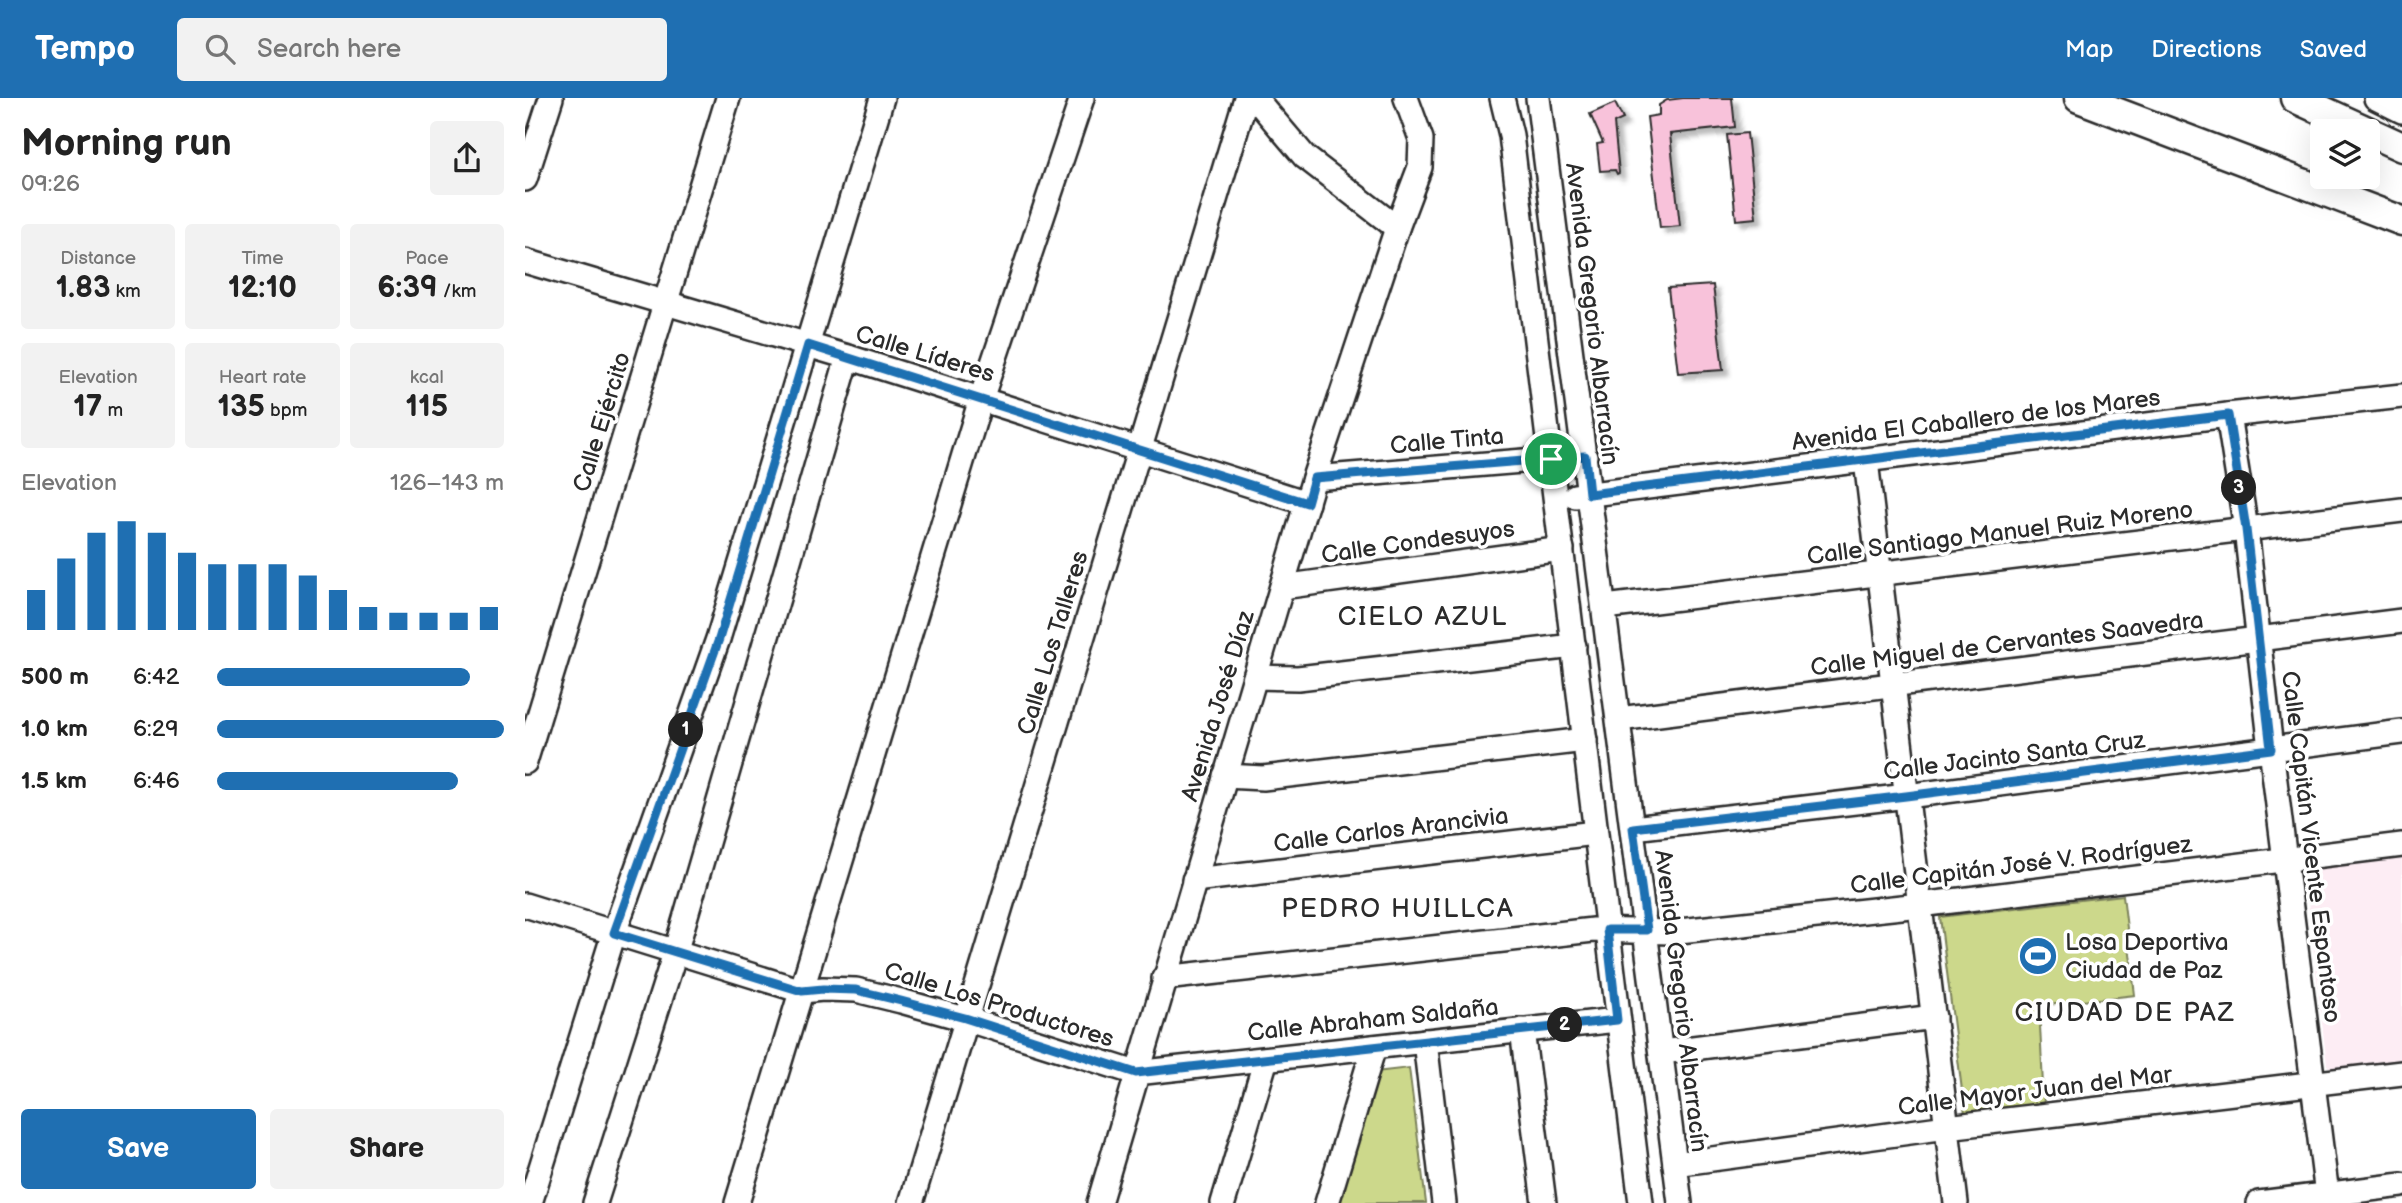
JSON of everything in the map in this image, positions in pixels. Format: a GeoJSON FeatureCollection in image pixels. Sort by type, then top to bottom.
{"type":"FeatureCollection","features":[{"type":"Feature","properties":{"kind":"main road"},"geometry":{"type":"LineString","coordinates":[[2079,98],[2402,221]]}},
{"type":"Feature","properties":{"kind":"main road"},"geometry":{"type":"LineString","coordinates":[[2295,98],[2402,147]]}},
{"type":"Feature","properties":{"kind":"street"},"geometry":{"type":"LineString","coordinates":[[525,179],[551,98]]}},
{"type":"Feature","properties":{"kind":"street","name":"Calle Ejército"},"geometry":{"type":"LineString","coordinates":[[525,762],[728,98]]}},
{"type":"Feature","properties":{"kind":"street"},"geometry":{"type":"LineString","coordinates":[[530,1203],[614,933],[719,639],[882,98]]}},
{"type":"Feature","properties":{"kind":"street"},"geometry":{"type":"LineString","coordinates":[[737,1203],[981,399],[1082,98]]}},
{"type":"Feature","properties":{"kind":"street","name":"Calle Los Talleres"},"geometry":{"type":"LineString","coordinates":[[911,1203],[1246,98]]}},
{"type":"Feature","properties":{"kind":"street"},"geometry":{"type":"LineString","coordinates":[[1255,98],[1305,156],[1397,228]]}},
{"type":"Feature","properties":{"kind":"street","name":"Avenida José Díaz"},"geometry":{"type":"LineString","coordinates":[[1099,1203],[1314,478],[1420,167],[1421,139],[1406,98]]}},
{"type":"Feature","properties":{"kind":"street"},"geometry":{"type":"LineString","coordinates":[[1502,98],[1511,135],[1641,1203]]}},
{"type":"Feature","properties":{"kind":"street","name":"Avenida Gregorio Albarracín"},"geometry":{"type":"LineString","coordinates":[[1538,98],[1680,1203]]}},
{"type":"Feature","properties":{"kind":"street"},"geometry":{"type":"LineString","coordinates":[[2376,98],[2402,111]]}},
{"type":"Feature","properties":{"kind":"street"},"geometry":{"type":"LineString","coordinates":[[1511,135],[1542,128]]}},
{"type":"Feature","properties":{"kind":"street","name":"Calle Líderes"},"geometry":{"type":"LineString","coordinates":[[525,261],[848,357],[1307,503]]}},
{"type":"Feature","properties":{"kind":"street"},"geometry":{"type":"LineString","coordinates":[[595,1203],[675,953],[848,357]]}},
{"type":"Feature","properties":{"kind":"street","name":"Avenida El Caballero de los Mares"},"geometry":{"type":"LineString","coordinates":[[1556,499],[2228,415],[2402,396]]}},
{"type":"Feature","properties":{"kind":"street","name":"Calle Capitán Vicente Espantoso"},"geometry":{"type":"LineString","coordinates":[[2228,415],[2246,529],[2284,859],[2328,1199]]}},
{"type":"Feature","properties":{"kind":"street","name":"Calle Tinta"},"geometry":{"type":"LineString","coordinates":[[1314,478],[1585,456]]}},
{"type":"Feature","properties":{"kind":"street"},"geometry":{"type":"LineString","coordinates":[[1866,461],[1956,1203]]}},
{"type":"Feature","properties":{"kind":"street","name":"Calle Santiago Manuel Ruiz Moreno"},"geometry":{"type":"LineString","coordinates":[[1605,607],[2402,510]]}},
{"type":"Feature","properties":{"kind":"street","name":"Calle Condesuyos"},"geometry":{"type":"LineString","coordinates":[[1282,587],[1562,549]]}},
{"type":"Feature","properties":{"kind":"street","name":"Calle Miguel de Cervantes Saavedra"},"geometry":{"type":"LineString","coordinates":[[1619,719],[2402,621]]}},
{"type":"Feature","properties":{"kind":"street"},"geometry":{"type":"LineString","coordinates":[[1255,677],[1298,678],[1574,646]]}},
{"type":"Feature","properties":{"kind":"street","name":"Calle Jacinto Santa Cruz"},"geometry":{"type":"LineString","coordinates":[[1633,828],[2402,732]]}},
{"type":"Feature","properties":{"kind":"street"},"geometry":{"type":"LineString","coordinates":[[1225,776],[1263,778],[1585,740]]}},
{"type":"Feature","properties":{"kind":"street","name":"Calle Carlos Arancivia"},"geometry":{"type":"LineString","coordinates":[[1194,880],[1595,832]]}},
{"type":"Feature","properties":{"kind":"street","name":"Calle Capitán José V. Rodríguez"},"geometry":{"type":"LineString","coordinates":[[1164,978],[1607,930],[1670,932],[1920,905],[2402,845]]}},
{"type":"Feature","properties":{"kind":"street","name":"Calle Los Productores"},"geometry":{"type":"LineString","coordinates":[[525,905],[802,991],[856,990],[965,1018],[1136,1073]]}},
{"type":"Feature","properties":{"kind":"street"},"geometry":{"type":"LineString","coordinates":[[1661,1052],[1934,1017]]}},
{"type":"Feature","properties":{"kind":"street","name":"Calle Abraham Saldaña"},"geometry":{"type":"LineString","coordinates":[[1136,1073],[1617,1020]]}},
{"type":"Feature","properties":{"kind":"street"},"geometry":{"type":"LineString","coordinates":[[1522,1030],[1544,1203]]}},
{"type":"Feature","properties":{"kind":"street"},"geometry":{"type":"LineString","coordinates":[[1425,1041],[1444,1203]]}},
{"type":"Feature","properties":{"kind":"street"},"geometry":{"type":"LineString","coordinates":[[1327,1203],[1374,1047]]}},
{"type":"Feature","properties":{"kind":"street"},"geometry":{"type":"LineString","coordinates":[[1223,1203],[1266,1059]]}},
{"type":"Feature","properties":{"kind":"street","name":"Calle Mayor Juan del Mar"},"geometry":{"type":"LineString","coordinates":[[1675,1164],[1947,1127],[2402,1073]]}},
{"type":"Feature","properties":{"kind":"street"},"geometry":{"type":"LineString","coordinates":[[2259,1203],[2328,1199],[2402,1185]]}},
{"type":"Feature","properties":{"kind":"shaded area"},"geometry":{"type":"Polygon","coordinates":[[[2402,859],[2402,1062],[2335,1071],[2327,1065],[2305,875],[2309,869],[2402,859]]]}},
{"type":"Feature","properties":{"kind":"green space","name":"Losa Deportiva Ciudad de Paz"},"geometry":{"type":"Polygon","coordinates":[[[2123,895],[2135,995],[2039,1006],[2044,1105],[1965,1114],[1940,917],[2123,895]]]}},
{"type":"Feature","properties":{"kind":"green space"},"geometry":{"type":"Polygon","coordinates":[[[1409,1068],[1426,1203],[1335,1203],[1376,1072],[1409,1068]]]}},
{"type":"Feature","properties":{"kind":"building"},"geometry":{"type":"Polygon","coordinates":[[[1732,98],[1735,127],[1670,134],[1680,226],[1660,228],[1647,117],[1659,115],[1659,105],[1667,100],[1732,98]]]}},
{"type":"Feature","properties":{"kind":"building"},"geometry":{"type":"Polygon","coordinates":[[[1615,103],[1623,119],[1614,123],[1617,174],[1615,170],[1600,171],[1597,144],[1603,143],[1590,114],[1615,103]]]}},
{"type":"Feature","properties":{"kind":"building"},"geometry":{"type":"Polygon","coordinates":[[[1747,133],[1756,218],[1736,220],[1727,135],[1747,133]]]}},
{"type":"Feature","properties":{"kind":"building"},"geometry":{"type":"Polygon","coordinates":[[[1713,285],[1723,370],[1678,373],[1668,288],[1713,285]]]}},
{"type":"Feature","properties":{"kind":"place","name":"Losa Deportiva Ciudad de Paz"},"geometry":{"type":"Point","coordinates":[2038,956]}},
{"type":"Feature","properties":{"kind":"district","name":"CIELO AZUL"},"geometry":{"type":"Point","coordinates":[1423,617]}},
{"type":"Feature","properties":{"kind":"district","name":"PEDRO HUILLCA"},"geometry":{"type":"Point","coordinates":[1398,909]}},
{"type":"Feature","properties":{"kind":"district","name":"CIUDAD DE PAZ"},"geometry":{"type":"Point","coordinates":[2125,1013]}},
{"type":"Feature","properties":{"kind":"route"},"geometry":{"type":"LineString","coordinates":[[808,345],[1307,503],[1314,478],[1551,459],[1585,456],[1589,494],[2228,415],[2246,529],[2271,749],[1633,828],[1647,930],[1607,930],[1617,1020],[1136,1073],[965,1018],[856,990],[802,991],[614,933],[719,639],[808,345]]}}]}
